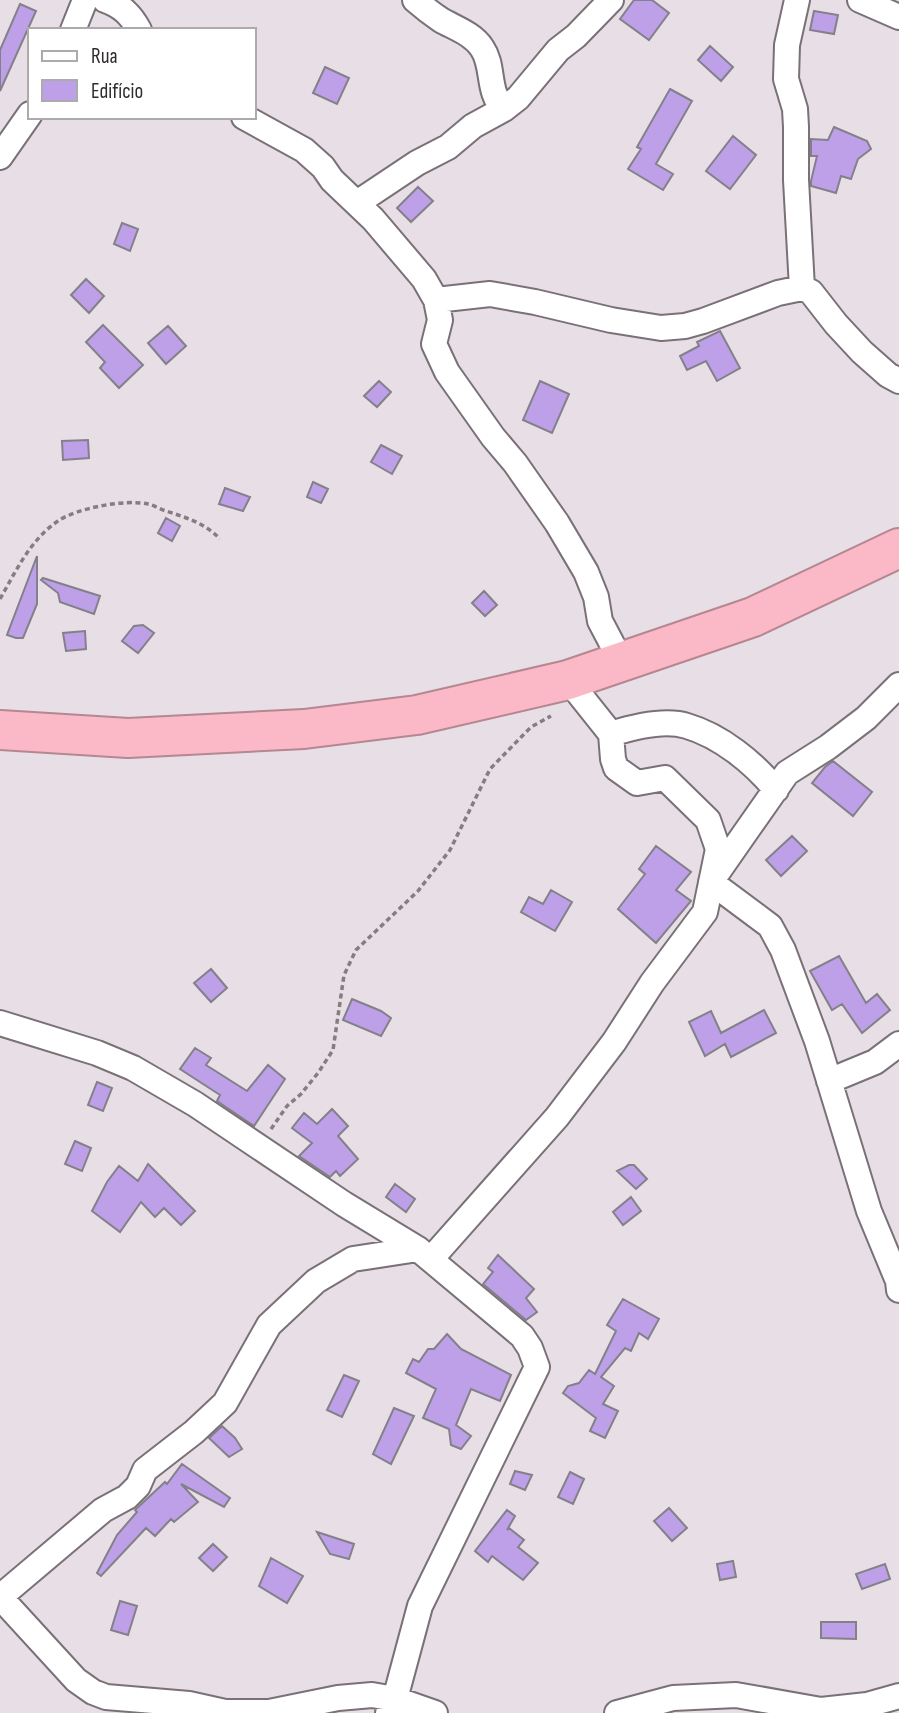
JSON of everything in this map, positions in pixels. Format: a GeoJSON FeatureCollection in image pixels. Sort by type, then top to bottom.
{"type":"FeatureCollection","features":[{"type":"Feature","properties":{"kind":"highway"},"geometry":{"type":"LineString","coordinates":[[0,730],[128,738],[304,729],[416,715],[575,689],[621,661],[753,617],[895,544]]}},
{"type":"Feature","properties":{"kind":"street"},"geometry":{"type":"LineString","coordinates":[[74,28],[85,0]]}},
{"type":"Feature","properties":{"kind":"street"},"geometry":{"type":"LineString","coordinates":[[105,0],[118,4],[132,17],[138,28]]}},
{"type":"Feature","properties":{"kind":"street"},"geometry":{"type":"LineString","coordinates":[[415,0],[438,18],[474,38],[482,47],[486,54],[492,90],[497,102],[504,109]]}},
{"type":"Feature","properties":{"kind":"street"},"geometry":{"type":"LineString","coordinates":[[357,203],[417,163],[448,147],[518,98],[558,50],[576,36],[611,0]]}},
{"type":"Feature","properties":{"kind":"street"},"geometry":{"type":"LineString","coordinates":[[797,0],[788,45],[786,79],[795,108],[802,288]]}},
{"type":"Feature","properties":{"kind":"street"},"geometry":{"type":"LineString","coordinates":[[860,0],[899,17]]}},
{"type":"Feature","properties":{"kind":"street"},"geometry":{"type":"LineString","coordinates":[[0,157],[28,117]]}},
{"type":"Feature","properties":{"kind":"street"},"geometry":{"type":"LineString","coordinates":[[248,119],[304,150],[385,232],[417,270],[436,300],[440,320],[435,344],[447,372],[537,493],[564,535],[586,572],[596,597],[600,621],[621,661]]}},
{"type":"Feature","properties":{"kind":"street"},"geometry":{"type":"LineString","coordinates":[[436,300],[490,293],[611,320],[661,328],[703,321],[778,293],[802,288],[811,292],[862,352],[899,381]]}},
{"type":"Feature","properties":{"kind":"street"},"geometry":{"type":"LineString","coordinates":[[711,882],[787,773],[866,718],[899,685]]}},
{"type":"Feature","properties":{"kind":"street"},"geometry":{"type":"LineString","coordinates":[[435,1713],[392,1706],[372,1695],[338,1698],[269,1712],[225,1712],[189,1704],[106,1697],[76,1680],[0,1597],[103,1510],[127,1497],[138,1486],[145,1470],[194,1432],[225,1403],[269,1325],[316,1281],[353,1259],[424,1254],[557,1118],[705,912],[718,849],[708,820],[665,778],[637,783],[616,768],[612,759],[611,734],[575,689]]}},
{"type":"Feature","properties":{"kind":"street"},"geometry":{"type":"LineString","coordinates":[[611,734],[626,729],[660,725],[687,726],[729,747],[762,772],[776,790]]}},
{"type":"Feature","properties":{"kind":"street"},"geometry":{"type":"LineString","coordinates":[[711,882],[770,926],[783,950],[817,1041],[869,1211],[894,1255],[899,1290]]}},
{"type":"Feature","properties":{"kind":"street"},"geometry":{"type":"LineString","coordinates":[[0,1023],[96,1053],[133,1068],[195,1104],[424,1254],[522,1336],[530,1348],[537,1367],[420,1606],[392,1706]]}},
{"type":"Feature","properties":{"kind":"street"},"geometry":{"type":"LineString","coordinates":[[829,1081],[875,1062],[899,1044]]}},
{"type":"Feature","properties":{"kind":"street"},"geometry":{"type":"LineString","coordinates":[[617,1713],[673,1698],[736,1695],[819,1712],[867,1705],[899,1696]]}},
{"type":"Feature","properties":{"kind":"path"},"geometry":{"type":"LineString","coordinates":[[0,599],[33,543],[57,521],[72,513],[101,506],[148,504],[191,519],[211,530],[220,539]]}},
{"type":"Feature","properties":{"kind":"path"},"geometry":{"type":"LineString","coordinates":[[259,1146],[287,1106],[301,1094],[333,1051],[344,975],[356,950],[418,891],[450,850],[490,769],[531,727],[575,689]]}},
{"type":"Feature","properties":{"kind":"building"},"geometry":{"type":"Polygon","coordinates":[[[634,0],[652,0],[669,13],[649,40],[620,19],[634,0]]]}},
{"type":"Feature","properties":{"kind":"building"},"geometry":{"type":"Polygon","coordinates":[[[20,4],[36,11],[0,91],[0,50],[20,4]]]}},
{"type":"Feature","properties":{"kind":"building"},"geometry":{"type":"Polygon","coordinates":[[[814,11],[838,15],[834,34],[810,30],[814,11]]]}},
{"type":"Feature","properties":{"kind":"building"},"geometry":{"type":"Polygon","coordinates":[[[710,46],[733,67],[721,81],[698,60],[710,46]]]}},
{"type":"Feature","properties":{"kind":"building"},"geometry":{"type":"Polygon","coordinates":[[[325,67],[349,78],[337,104],[313,93],[325,67]]]}},
{"type":"Feature","properties":{"kind":"building"},"geometry":{"type":"Polygon","coordinates":[[[670,89],[692,101],[656,164],[673,174],[663,190],[628,169],[641,149],[637,147],[670,89]]]}},
{"type":"Feature","properties":{"kind":"building"},"geometry":{"type":"Polygon","coordinates":[[[834,127],[867,141],[871,149],[858,159],[851,179],[841,176],[836,193],[811,186],[817,156],[811,156],[811,139],[828,140],[834,127]]]}},
{"type":"Feature","properties":{"kind":"building"},"geometry":{"type":"Polygon","coordinates":[[[733,136],[756,155],[730,189],[706,171],[733,136]]]}},
{"type":"Feature","properties":{"kind":"building"},"geometry":{"type":"Polygon","coordinates":[[[418,187],[433,201],[411,222],[397,208],[418,187]]]}},
{"type":"Feature","properties":{"kind":"building"},"geometry":{"type":"Polygon","coordinates":[[[122,223],[138,229],[130,251],[114,244],[122,223]]]}},
{"type":"Feature","properties":{"kind":"building"},"geometry":{"type":"Polygon","coordinates":[[[86,279],[104,296],[89,313],[71,295],[86,279]]]}},
{"type":"Feature","properties":{"kind":"building"},"geometry":{"type":"Polygon","coordinates":[[[103,325],[143,365],[119,388],[100,368],[105,362],[86,342],[103,325]]]}},
{"type":"Feature","properties":{"kind":"building"},"geometry":{"type":"Polygon","coordinates":[[[168,326],[186,346],[166,364],[148,343],[168,326]]]}},
{"type":"Feature","properties":{"kind":"building"},"geometry":{"type":"Polygon","coordinates":[[[720,331],[740,368],[717,381],[706,361],[687,370],[680,356],[699,346],[697,342],[720,331]]]}},
{"type":"Feature","properties":{"kind":"building"},"geometry":{"type":"Polygon","coordinates":[[[379,381],[391,392],[377,407],[364,396],[379,381]]]}},
{"type":"Feature","properties":{"kind":"building"},"geometry":{"type":"Polygon","coordinates":[[[540,381],[569,394],[552,433],[523,420],[540,381]]]}},
{"type":"Feature","properties":{"kind":"building"},"geometry":{"type":"Polygon","coordinates":[[[88,440],[89,458],[63,460],[62,441],[88,440]]]}},
{"type":"Feature","properties":{"kind":"building"},"geometry":{"type":"Polygon","coordinates":[[[381,445],[402,456],[392,474],[371,462],[381,445]]]}},
{"type":"Feature","properties":{"kind":"building"},"geometry":{"type":"Polygon","coordinates":[[[313,482],[328,489],[321,503],[307,497],[313,482]]]}},
{"type":"Feature","properties":{"kind":"building"},"geometry":{"type":"Polygon","coordinates":[[[225,488],[250,497],[243,511],[219,504],[225,488]]]}},
{"type":"Feature","properties":{"kind":"building"},"geometry":{"type":"Polygon","coordinates":[[[166,518],[180,526],[172,541],[158,533],[166,518]]]}},
{"type":"Feature","properties":{"kind":"building"},"geometry":{"type":"Polygon","coordinates":[[[37,556],[37,604],[23,638],[16,638],[7,635],[37,556]]]}},
{"type":"Feature","properties":{"kind":"building"},"geometry":{"type":"Polygon","coordinates":[[[43,578],[100,596],[94,614],[60,602],[58,593],[41,580],[43,578]]]}},
{"type":"Feature","properties":{"kind":"building"},"geometry":{"type":"Polygon","coordinates":[[[484,591],[497,605],[485,616],[472,603],[484,591]]]}},
{"type":"Feature","properties":{"kind":"building"},"geometry":{"type":"Polygon","coordinates":[[[143,625],[154,633],[138,653],[122,641],[134,626],[143,625]]]}},
{"type":"Feature","properties":{"kind":"building"},"geometry":{"type":"Polygon","coordinates":[[[85,631],[86,649],[66,651],[63,633],[85,631]]]}},
{"type":"Feature","properties":{"kind":"building"},"geometry":{"type":"Polygon","coordinates":[[[833,761],[872,792],[853,816],[812,783],[833,761]]]}},
{"type":"Feature","properties":{"kind":"building"},"geometry":{"type":"Polygon","coordinates":[[[792,836],[807,851],[781,876],[766,860],[792,836]]]}},
{"type":"Feature","properties":{"kind":"building"},"geometry":{"type":"Polygon","coordinates":[[[656,846],[691,872],[676,890],[691,901],[656,943],[618,909],[645,874],[639,869],[656,846]]]}},
{"type":"Feature","properties":{"kind":"building"},"geometry":{"type":"Polygon","coordinates":[[[551,890],[572,902],[555,931],[521,912],[529,897],[543,904],[551,890]]]}},
{"type":"Feature","properties":{"kind":"building"},"geometry":{"type":"Polygon","coordinates":[[[839,956],[866,1003],[877,994],[890,1010],[862,1033],[842,1004],[832,1010],[810,971],[839,956]]]}},
{"type":"Feature","properties":{"kind":"building"},"geometry":{"type":"Polygon","coordinates":[[[211,969],[227,988],[211,1002],[194,983],[211,969]]]}},
{"type":"Feature","properties":{"kind":"building"},"geometry":{"type":"Polygon","coordinates":[[[352,999],[391,1018],[381,1036],[343,1020],[352,999]]]}},
{"type":"Feature","properties":{"kind":"building"},"geometry":{"type":"Polygon","coordinates":[[[764,1010],[776,1033],[731,1057],[725,1044],[705,1056],[689,1022],[711,1011],[721,1033],[764,1010]]]}},
{"type":"Feature","properties":{"kind":"building"},"geometry":{"type":"Polygon","coordinates":[[[195,1048],[211,1058],[206,1065],[247,1091],[268,1065],[285,1079],[254,1126],[217,1101],[220,1095],[180,1069],[195,1048]]]}},
{"type":"Feature","properties":{"kind":"building"},"geometry":{"type":"Polygon","coordinates":[[[97,1082],[112,1088],[103,1111],[88,1105],[97,1082]]]}},
{"type":"Feature","properties":{"kind":"building"},"geometry":{"type":"Polygon","coordinates":[[[332,1109],[348,1126],[338,1136],[358,1159],[340,1176],[336,1171],[330,1177],[299,1156],[312,1143],[292,1128],[304,1113],[317,1124],[332,1109]]]}},
{"type":"Feature","properties":{"kind":"building"},"geometry":{"type":"Polygon","coordinates":[[[75,1141],[91,1148],[82,1171],[65,1164],[75,1141]]]}},
{"type":"Feature","properties":{"kind":"building"},"geometry":{"type":"Polygon","coordinates":[[[148,1164],[195,1211],[181,1225],[164,1208],[155,1217],[141,1202],[120,1232],[92,1211],[119,1166],[138,1181],[148,1164]]]}},
{"type":"Feature","properties":{"kind":"building"},"geometry":{"type":"Polygon","coordinates":[[[634,1165],[647,1179],[636,1189],[617,1171],[634,1165]]]}},
{"type":"Feature","properties":{"kind":"building"},"geometry":{"type":"Polygon","coordinates":[[[395,1184],[415,1199],[406,1212],[386,1197],[395,1184]]]}},
{"type":"Feature","properties":{"kind":"building"},"geometry":{"type":"Polygon","coordinates":[[[631,1197],[641,1211],[623,1225],[613,1212],[631,1197]]]}},
{"type":"Feature","properties":{"kind":"building"},"geometry":{"type":"Polygon","coordinates":[[[498,1255],[534,1289],[526,1298],[537,1312],[526,1320],[483,1284],[493,1272],[488,1268],[498,1255]]]}},
{"type":"Feature","properties":{"kind":"building"},"geometry":{"type":"Polygon","coordinates":[[[623,1299],[659,1319],[648,1339],[639,1333],[631,1351],[625,1348],[601,1377],[614,1386],[603,1404],[618,1411],[605,1438],[590,1431],[596,1418],[563,1393],[568,1386],[579,1383],[589,1370],[595,1374],[616,1331],[607,1325],[623,1299]]]}},
{"type":"Feature","properties":{"kind":"building"},"geometry":{"type":"Polygon","coordinates":[[[447,1334],[461,1349],[511,1375],[500,1401],[471,1389],[456,1425],[471,1436],[461,1449],[451,1445],[449,1429],[423,1418],[436,1389],[406,1373],[413,1359],[419,1362],[428,1349],[434,1349],[447,1334]]]}},
{"type":"Feature","properties":{"kind":"building"},"geometry":{"type":"Polygon","coordinates":[[[344,1375],[359,1381],[342,1417],[327,1410],[344,1375]]]}},
{"type":"Feature","properties":{"kind":"building"},"geometry":{"type":"Polygon","coordinates":[[[394,1408],[414,1416],[391,1464],[373,1454],[394,1408]]]}},
{"type":"Feature","properties":{"kind":"building"},"geometry":{"type":"Polygon","coordinates":[[[222,1426],[242,1449],[229,1457],[209,1438],[222,1426]]]}},
{"type":"Feature","properties":{"kind":"building"},"geometry":{"type":"Polygon","coordinates":[[[182,1464],[230,1498],[224,1507],[181,1484],[198,1502],[174,1522],[171,1519],[155,1536],[146,1528],[101,1576],[97,1573],[117,1535],[137,1512],[135,1510],[165,1482],[167,1484],[182,1464]]]}},
{"type":"Feature","properties":{"kind":"building"},"geometry":{"type":"Polygon","coordinates":[[[515,1471],[532,1475],[525,1490],[510,1484],[515,1471]]]}},
{"type":"Feature","properties":{"kind":"building"},"geometry":{"type":"Polygon","coordinates":[[[570,1472],[584,1479],[573,1504],[558,1497],[570,1472]]]}},
{"type":"Feature","properties":{"kind":"building"},"geometry":{"type":"Polygon","coordinates":[[[669,1508],[687,1528],[672,1541],[654,1521],[669,1508]]]}},
{"type":"Feature","properties":{"kind":"building"},"geometry":{"type":"Polygon","coordinates":[[[507,1510],[515,1516],[507,1530],[509,1528],[524,1540],[518,1547],[538,1563],[523,1580],[492,1556],[488,1562],[475,1551],[507,1510]]]}},
{"type":"Feature","properties":{"kind":"building"},"geometry":{"type":"Polygon","coordinates":[[[317,1532],[354,1544],[349,1559],[330,1554],[317,1532]]]}},
{"type":"Feature","properties":{"kind":"building"},"geometry":{"type":"Polygon","coordinates":[[[213,1544],[227,1557],[213,1571],[199,1558],[213,1544]]]}},
{"type":"Feature","properties":{"kind":"building"},"geometry":{"type":"Polygon","coordinates":[[[271,1558],[303,1576],[287,1603],[259,1586],[271,1558]]]}},
{"type":"Feature","properties":{"kind":"building"},"geometry":{"type":"Polygon","coordinates":[[[733,1561],[736,1577],[720,1580],[717,1564],[733,1561]]]}},
{"type":"Feature","properties":{"kind":"building"},"geometry":{"type":"Polygon","coordinates":[[[885,1564],[890,1579],[862,1589],[856,1574],[885,1564]]]}},
{"type":"Feature","properties":{"kind":"building"},"geometry":{"type":"Polygon","coordinates":[[[120,1601],[137,1606],[128,1635],[111,1630],[120,1601]]]}},
{"type":"Feature","properties":{"kind":"building"},"geometry":{"type":"Polygon","coordinates":[[[821,1622],[856,1622],[856,1639],[821,1638],[821,1622]]]}}]}
